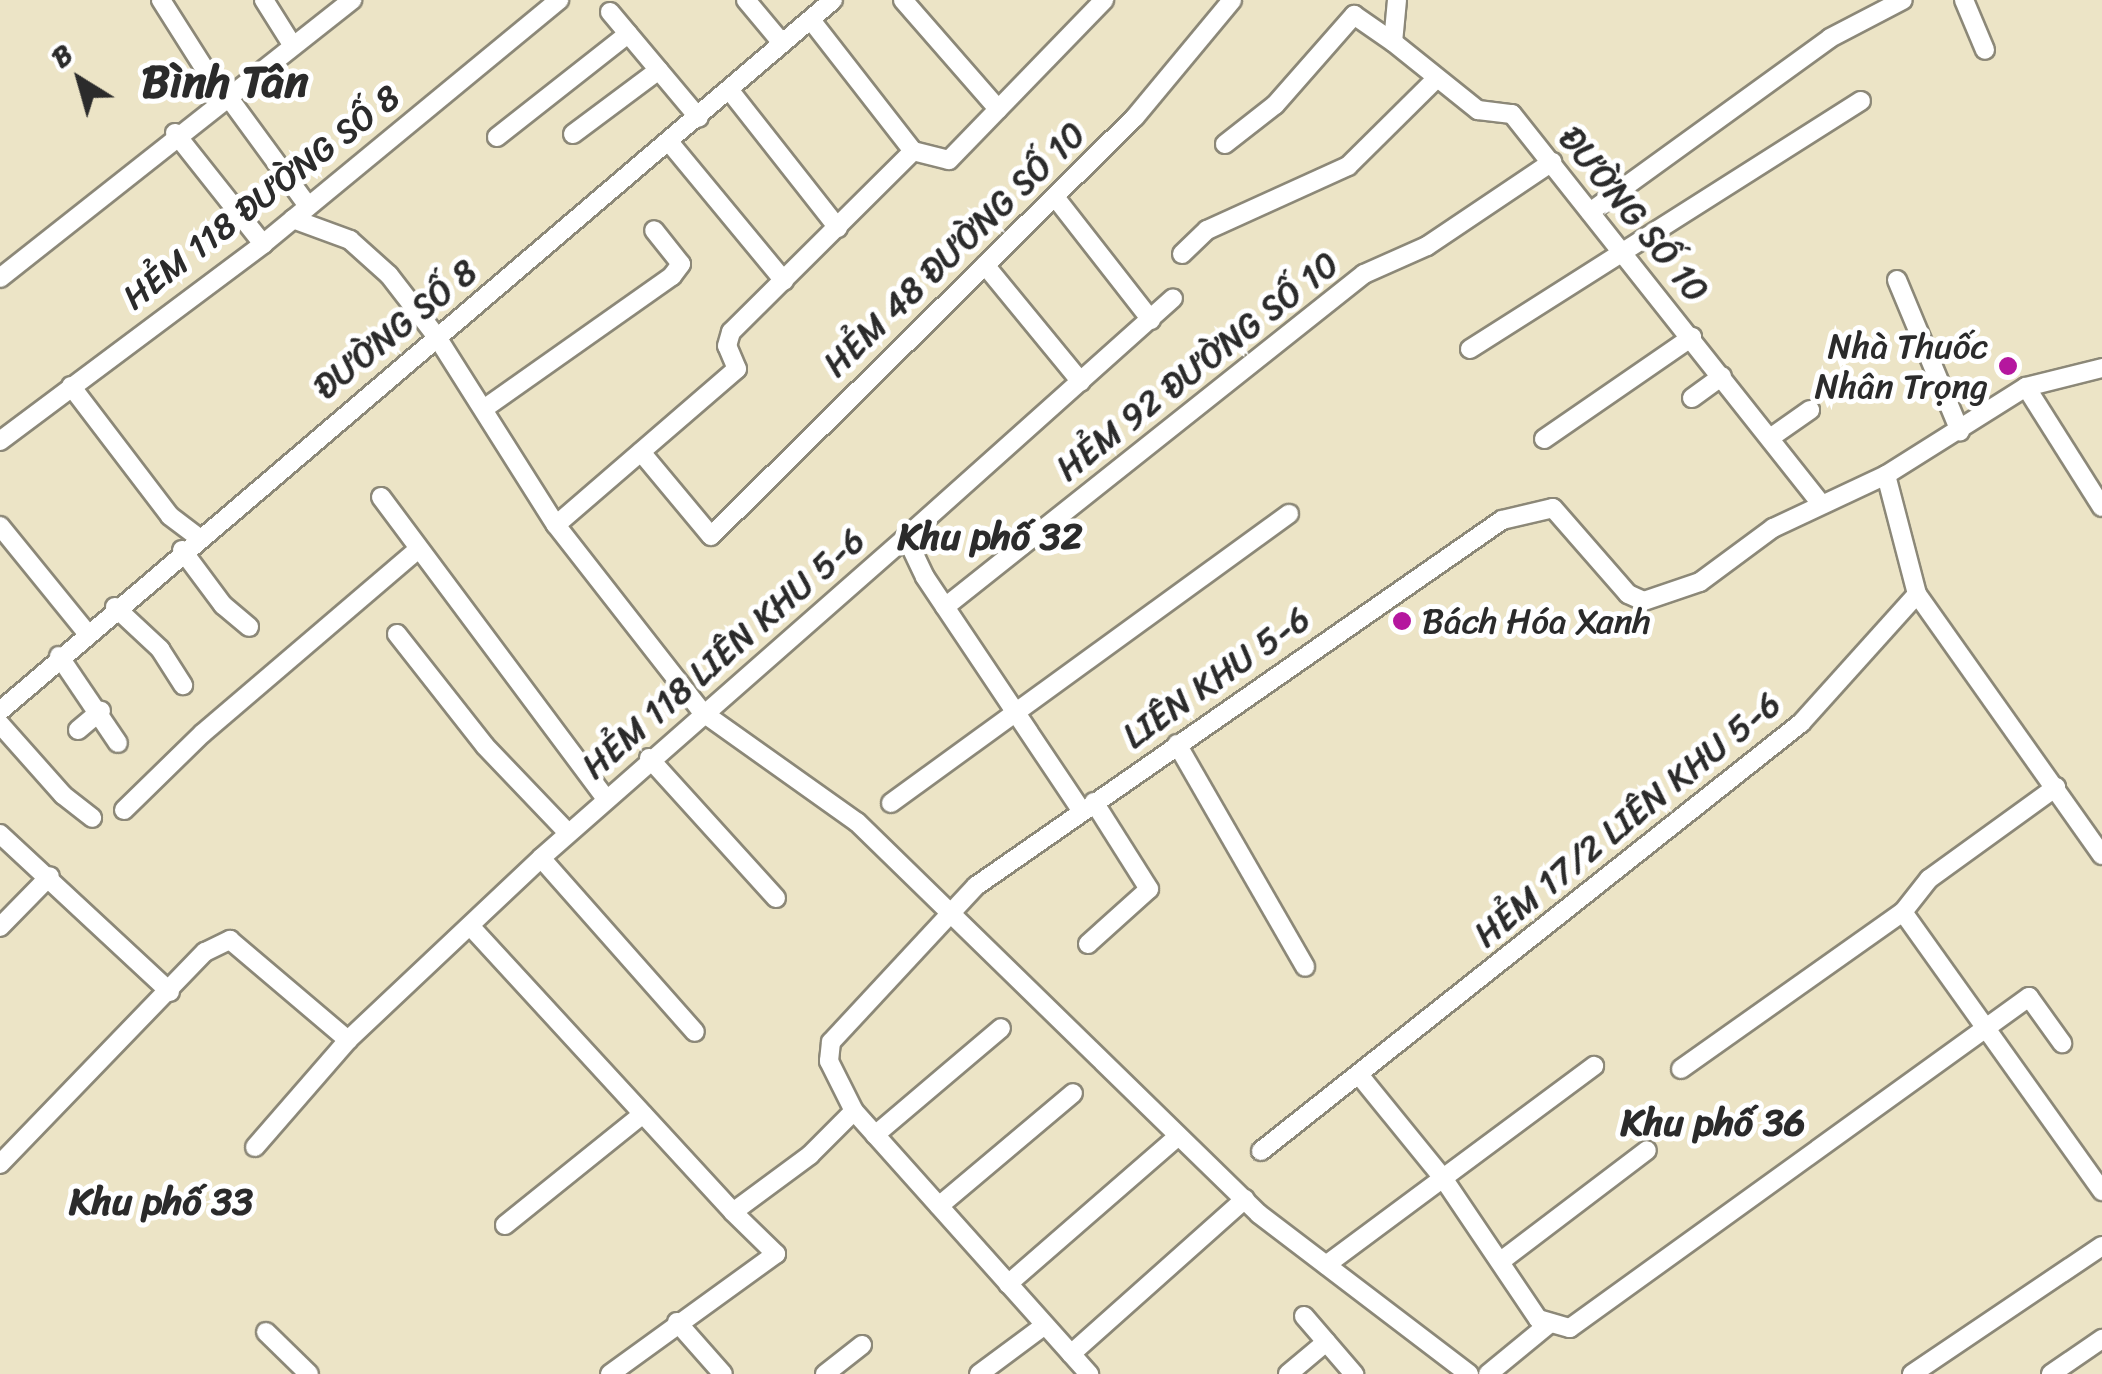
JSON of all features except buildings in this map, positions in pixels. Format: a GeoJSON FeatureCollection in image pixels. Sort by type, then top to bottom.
{"type":"FeatureCollection","features":[{"type":"Feature","properties":{"kind":"street"},"geometry":{"type":"LineString","coordinates":[[160,0],[227,100],[308,206]]}},
{"type":"Feature","properties":{"kind":"street"},"geometry":{"type":"LineString","coordinates":[[264,0],[294,46]]}},
{"type":"Feature","properties":{"kind":"street"},"geometry":{"type":"LineString","coordinates":[[0,278],[176,133],[227,100],[352,0]]}},
{"type":"Feature","properties":{"kind":"street","name":"HẺM 118 ĐƯỜNG SỐ 8"},"geometry":{"type":"LineString","coordinates":[[0,440],[263,244],[559,0]]}},
{"type":"Feature","properties":{"kind":"street"},"geometry":{"type":"LineString","coordinates":[[746,0],[782,44]]}},
{"type":"Feature","properties":{"kind":"street"},"geometry":{"type":"LineString","coordinates":[[903,0],[998,109]]}},
{"type":"Feature","properties":{"kind":"street"},"geometry":{"type":"LineString","coordinates":[[811,20],[912,151],[949,160],[1104,0]]}},
{"type":"Feature","properties":{"kind":"street","name":"HẺM 48 ĐƯỜNG SỐ 10"},"geometry":{"type":"LineString","coordinates":[[640,452],[711,536],[1135,117],[1232,0]]}},
{"type":"Feature","properties":{"kind":"street"},"geometry":{"type":"LineString","coordinates":[[1394,42],[1397,0]]}},
{"type":"Feature","properties":{"kind":"street"},"geometry":{"type":"LineString","coordinates":[[1590,212],[1830,38],[1903,0]]}},
{"type":"Feature","properties":{"kind":"street"},"geometry":{"type":"LineString","coordinates":[[1964,0],[1985,50]]}},
{"type":"Feature","properties":{"kind":"street","name":"ĐƯỜNG SỐ 8"},"geometry":{"type":"LineString","coordinates":[[3,702],[731,92],[830,1]]}},
{"type":"Feature","properties":{"kind":"street"},"geometry":{"type":"LineString","coordinates":[[610,12],[699,118]]}},
{"type":"Feature","properties":{"kind":"street","name":"ĐƯỜNG SỐ 10"},"geometry":{"type":"LineString","coordinates":[[1226,144],[1274,105],[1354,16],[1394,42],[1435,80],[1478,110],[1512,114],[1819,502]]}},
{"type":"Feature","properties":{"kind":"street"},"geometry":{"type":"LineString","coordinates":[[497,137],[628,34]]}},
{"type":"Feature","properties":{"kind":"street"},"geometry":{"type":"LineString","coordinates":[[574,134],[659,70]]}},
{"type":"Feature","properties":{"kind":"street"},"geometry":{"type":"LineString","coordinates":[[1182,254],[1207,230],[1348,166],[1435,80]]}},
{"type":"Feature","properties":{"kind":"street"},"geometry":{"type":"LineString","coordinates":[[731,92],[838,228]]}},
{"type":"Feature","properties":{"kind":"street"},"geometry":{"type":"LineString","coordinates":[[1470,349],[1619,250],[1860,101]]}},
{"type":"Feature","properties":{"kind":"street"},"geometry":{"type":"LineString","coordinates":[[176,133],[263,244]]}},
{"type":"Feature","properties":{"kind":"street"},"geometry":{"type":"LineString","coordinates":[[670,143],[784,280]]}},
{"type":"Feature","properties":{"kind":"street"},"geometry":{"type":"LineString","coordinates":[[556,525],[737,369],[727,346],[731,332],[912,151]]}},
{"type":"Feature","properties":{"kind":"street","name":"HẺM 92 ĐƯỜNG SỐ 10"},"geometry":{"type":"LineString","coordinates":[[945,607],[1364,274],[1426,246],[1552,162]]}},
{"type":"Feature","properties":{"kind":"street"},"geometry":{"type":"LineString","coordinates":[[1056,197],[1151,320]]}},
{"type":"Feature","properties":{"kind":"street"},"geometry":{"type":"LineString","coordinates":[[294,219],[350,240],[372,256],[437,337],[556,525],[702,712],[836,805],[1176,1138],[1244,1199],[1469,1374]]}},
{"type":"Feature","properties":{"kind":"street"},"geometry":{"type":"LineString","coordinates":[[485,408],[672,276],[680,264],[654,230]]}},
{"type":"Feature","properties":{"kind":"street"},"geometry":{"type":"LineString","coordinates":[[985,265],[1081,382]]}},
{"type":"Feature","properties":{"kind":"street"},"geometry":{"type":"LineString","coordinates":[[1898,280],[1960,431]]}},
{"type":"Feature","properties":{"kind":"street"},"geometry":{"type":"LineString","coordinates":[[906,537],[1173,298]]}},
{"type":"Feature","properties":{"kind":"street"},"geometry":{"type":"LineString","coordinates":[[1544,439],[1692,337]]}},
{"type":"Feature","properties":{"kind":"street","name":"LIÊN KHU 5-6"},"geometry":{"type":"LineString","coordinates":[[1088,1374],[854,1112],[828,1061],[831,1042],[976,886],[1502,520],[1530,509],[1553,508],[1628,594],[1644,602],[1700,582],[1819,502],[1886,474],[2026,387],[2102,368]]}},
{"type":"Feature","properties":{"kind":"street"},"geometry":{"type":"LineString","coordinates":[[1692,398],[1722,376]]}},
{"type":"Feature","properties":{"kind":"street"},"geometry":{"type":"LineString","coordinates":[[71,386],[170,516],[198,537]]}},
{"type":"Feature","properties":{"kind":"street"},"geometry":{"type":"LineString","coordinates":[[2026,387],[2102,507]]}},
{"type":"Feature","properties":{"kind":"street"},"geometry":{"type":"LineString","coordinates":[[1770,438],[1810,410]]}},
{"type":"Feature","properties":{"kind":"street"},"geometry":{"type":"LineString","coordinates":[[1886,474],[1917,594],[2102,854]]}},
{"type":"Feature","properties":{"kind":"street"},"geometry":{"type":"LineString","coordinates":[[382,497],[605,798]]}},
{"type":"Feature","properties":{"kind":"street"},"geometry":{"type":"LineString","coordinates":[[891,803],[1289,514]]}},
{"type":"Feature","properties":{"kind":"street"},"geometry":{"type":"LineString","coordinates":[[0,526],[86,632]]}},
{"type":"Feature","properties":{"kind":"street","name":"HẺM 118 LIÊN KHU 5-6"},"geometry":{"type":"LineString","coordinates":[[255,1147],[348,1040],[472,928],[540,858],[648,758],[906,537],[945,607],[1015,711],[1149,889],[1088,944]]}},
{"type":"Feature","properties":{"kind":"street"},"geometry":{"type":"LineString","coordinates":[[182,550],[223,605],[250,628]]}},
{"type":"Feature","properties":{"kind":"street"},"geometry":{"type":"LineString","coordinates":[[124,810],[203,733],[418,550]]}},
{"type":"Feature","properties":{"kind":"street","name":"HẺM 17/2 LIÊN KHU 5-6"},"geometry":{"type":"LineString","coordinates":[[1261,1150],[1360,1076],[1801,723],[1917,594]]}},
{"type":"Feature","properties":{"kind":"street"},"geometry":{"type":"LineString","coordinates":[[116,607],[160,649],[183,684]]}},
{"type":"Feature","properties":{"kind":"street"},"geometry":{"type":"LineString","coordinates":[[397,634],[485,746],[568,833]]}},
{"type":"Feature","properties":{"kind":"street"},"geometry":{"type":"LineString","coordinates":[[58,656],[100,711],[118,743]]}},
{"type":"Feature","properties":{"kind":"street"},"geometry":{"type":"LineString","coordinates":[[78,730],[100,711]]}},
{"type":"Feature","properties":{"kind":"street"},"geometry":{"type":"LineString","coordinates":[[0,724],[63,796],[92,818]]}},
{"type":"Feature","properties":{"kind":"street"},"geometry":{"type":"LineString","coordinates":[[1177,744],[1305,968]]}},
{"type":"Feature","properties":{"kind":"street"},"geometry":{"type":"LineString","coordinates":[[648,758],[776,898]]}},
{"type":"Feature","properties":{"kind":"street"},"geometry":{"type":"LineString","coordinates":[[1681,1069],[1903,912],[1929,879],[2056,787]]}},
{"type":"Feature","properties":{"kind":"street"},"geometry":{"type":"LineString","coordinates":[[0,834],[50,876],[170,992]]}},
{"type":"Feature","properties":{"kind":"street"},"geometry":{"type":"LineString","coordinates":[[540,858],[695,1032]]}},
{"type":"Feature","properties":{"kind":"street"},"geometry":{"type":"LineString","coordinates":[[0,927],[50,876]]}},
{"type":"Feature","properties":{"kind":"street"},"geometry":{"type":"LineString","coordinates":[[1903,912],[2102,1191]]}},
{"type":"Feature","properties":{"kind":"street"},"geometry":{"type":"LineString","coordinates":[[472,928],[776,1254],[676,1322],[610,1374]]}},
{"type":"Feature","properties":{"kind":"street"},"geometry":{"type":"LineString","coordinates":[[0,1164],[205,952],[230,940],[348,1040]]}},
{"type":"Feature","properties":{"kind":"street"},"geometry":{"type":"LineString","coordinates":[[1360,1076],[1443,1178],[1538,1320],[1570,1328],[2029,998],[2062,1043]]}},
{"type":"Feature","properties":{"kind":"street"},"geometry":{"type":"LineString","coordinates":[[875,1135],[1000,1028]]}},
{"type":"Feature","properties":{"kind":"street"},"geometry":{"type":"LineString","coordinates":[[1326,1265],[1594,1066]]}},
{"type":"Feature","properties":{"kind":"street"},"geometry":{"type":"LineString","coordinates":[[939,1206],[1073,1093]]}},
{"type":"Feature","properties":{"kind":"street"},"geometry":{"type":"LineString","coordinates":[[734,1212],[810,1155],[854,1112]]}},
{"type":"Feature","properties":{"kind":"street"},"geometry":{"type":"LineString","coordinates":[[505,1226],[643,1114]]}},
{"type":"Feature","properties":{"kind":"street"},"geometry":{"type":"LineString","coordinates":[[1008,1284],[1176,1138]]}},
{"type":"Feature","properties":{"kind":"street"},"geometry":{"type":"LineString","coordinates":[[1501,1260],[1647,1150]]}},
{"type":"Feature","properties":{"kind":"street"},"geometry":{"type":"LineString","coordinates":[[1071,1354],[1244,1199]]}},
{"type":"Feature","properties":{"kind":"street"},"geometry":{"type":"LineString","coordinates":[[1912,1374],[2102,1246]]}},
{"type":"Feature","properties":{"kind":"street"},"geometry":{"type":"LineString","coordinates":[[1304,1316],[1354,1374]]}},
{"type":"Feature","properties":{"kind":"street"},"geometry":{"type":"LineString","coordinates":[[676,1322],[723,1374]]}},
{"type":"Feature","properties":{"kind":"street"},"geometry":{"type":"LineString","coordinates":[[1488,1374],[1550,1323]]}},
{"type":"Feature","properties":{"kind":"street"},"geometry":{"type":"LineString","coordinates":[[979,1374],[1045,1325]]}},
{"type":"Feature","properties":{"kind":"street"},"geometry":{"type":"LineString","coordinates":[[266,1332],[309,1374]]}},
{"type":"Feature","properties":{"kind":"street"},"geometry":{"type":"LineString","coordinates":[[2051,1374],[2102,1339]]}},
{"type":"Feature","properties":{"kind":"street"},"geometry":{"type":"LineString","coordinates":[[1288,1374],[1326,1342]]}},
{"type":"Feature","properties":{"kind":"street"},"geometry":{"type":"LineString","coordinates":[[825,1374],[862,1344]]}},
{"type":"Feature","properties":{"kind":"place","name":"Nhà Thuốc Nhân Trọng"},"geometry":{"type":"Point","coordinates":[2008,366]}},
{"type":"Feature","properties":{"kind":"place","name":"Bách Hóa Xanh"},"geometry":{"type":"Point","coordinates":[1402,621]}},
{"type":"Feature","properties":{"kind":"district","name":"Bình Tân"},"geometry":{"type":"Point","coordinates":[225,83]}},
{"type":"Feature","properties":{"kind":"district","name":"Khu phố 32"},"geometry":{"type":"Point","coordinates":[990,537]}},
{"type":"Feature","properties":{"kind":"district","name":"Khu phố 36"},"geometry":{"type":"Point","coordinates":[1713,1123]}},
{"type":"Feature","properties":{"kind":"district","name":"Khu phố 33"},"geometry":{"type":"Point","coordinates":[161,1202]}}]}
